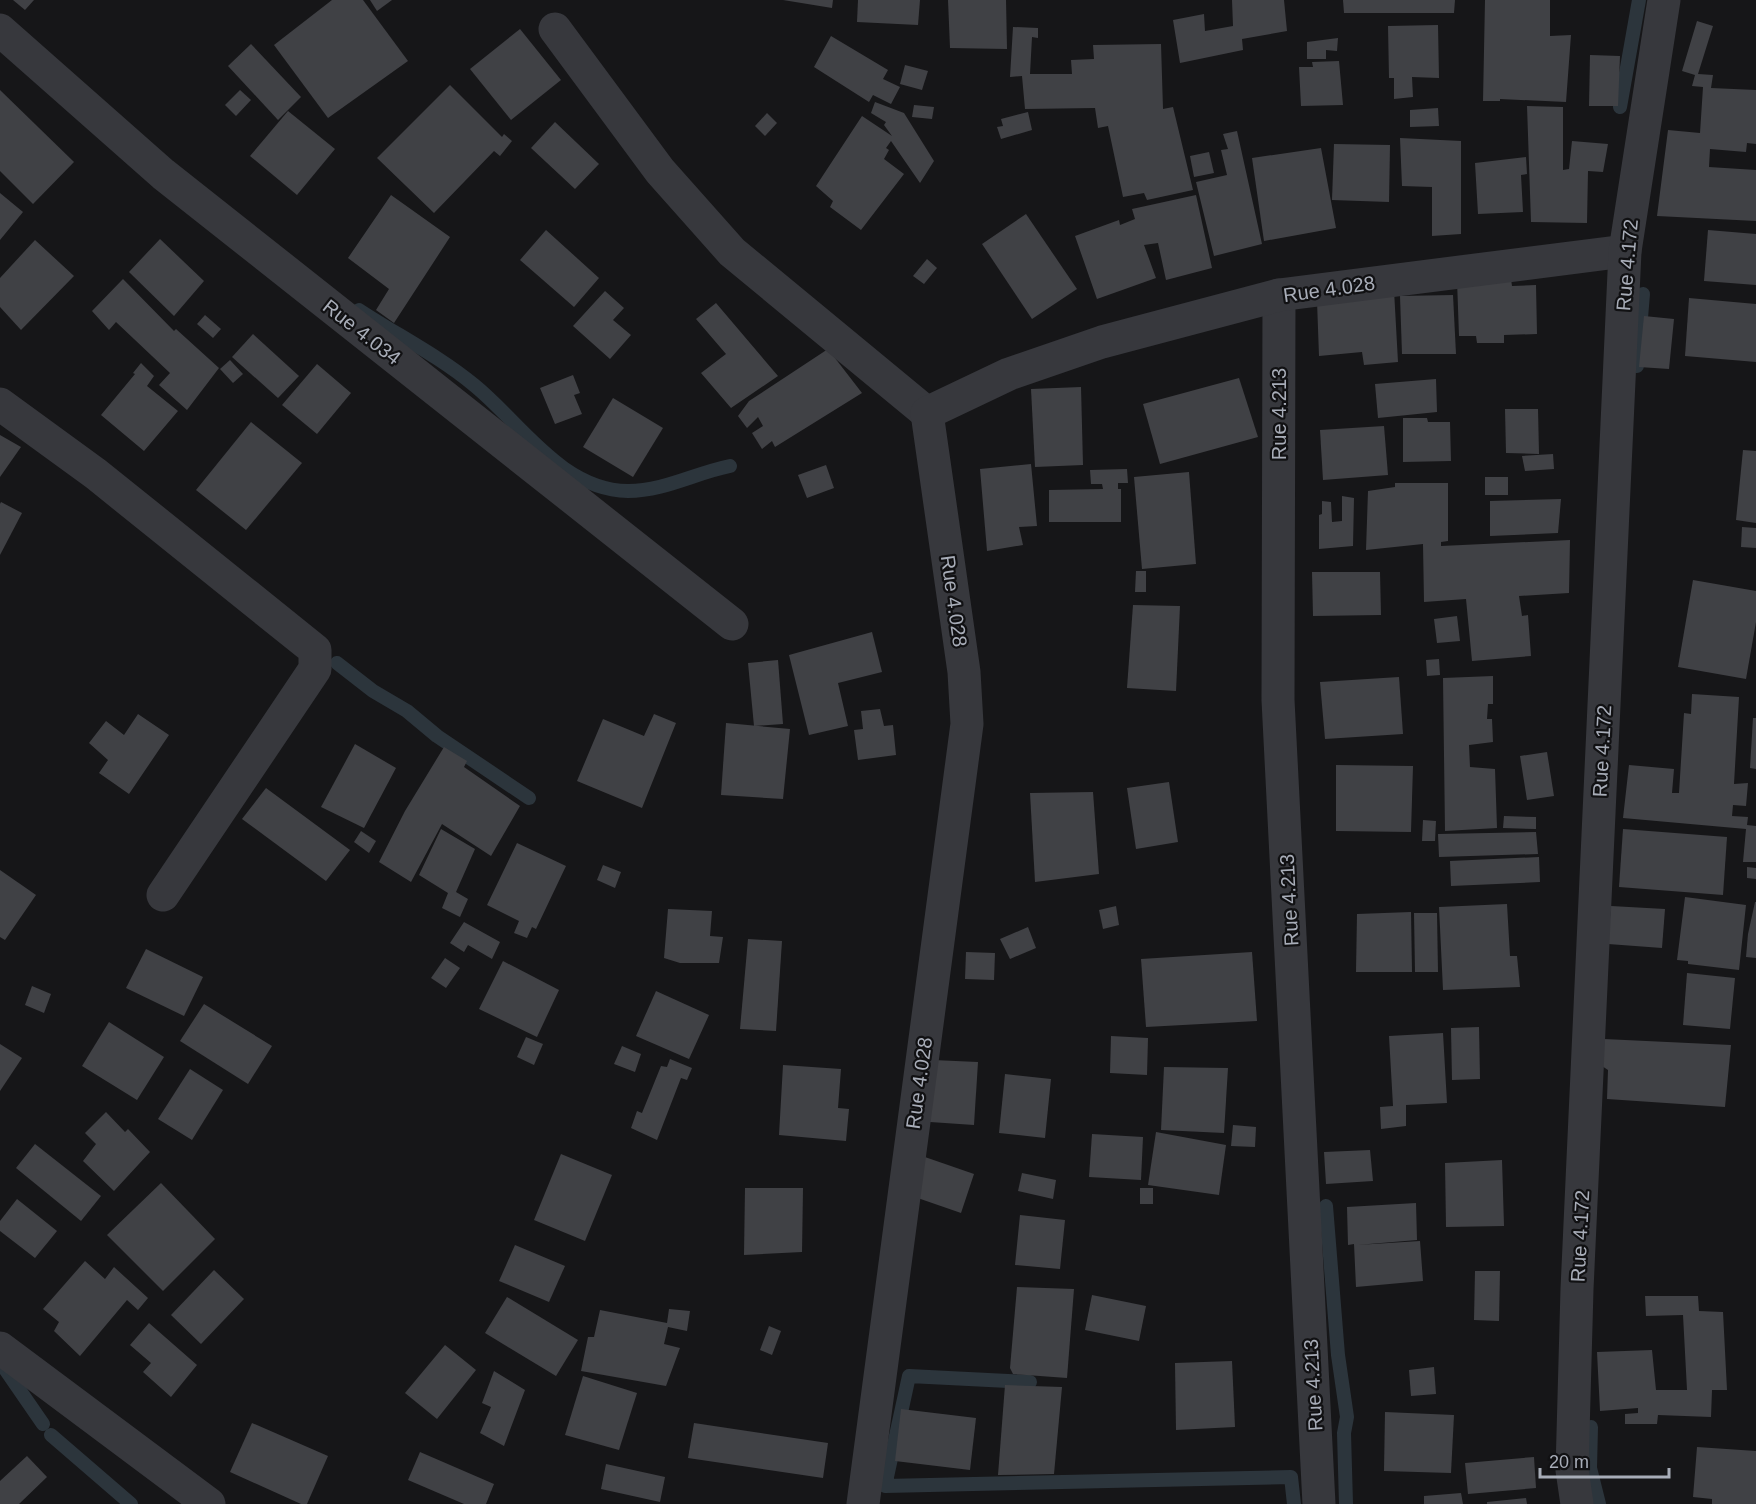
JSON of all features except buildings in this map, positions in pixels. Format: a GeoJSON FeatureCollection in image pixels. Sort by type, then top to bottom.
{"type":"FeatureCollection","features":[{"type":"Feature","properties":{"kind":"street","name":"Rue 4.172"},"geometry":{"type":"LineString","coordinates":[[1577,1504],[1572,1470],[1577,1290],[1625,252],[1664,0]]}},
{"type":"Feature","properties":{"kind":"street"},"geometry":{"type":"LineString","coordinates":[[555,28],[660,171],[732,252],[927,413]]}},
{"type":"Feature","properties":{"kind":"street","name":"Rue 4.034"},"geometry":{"type":"LineString","coordinates":[[0,30],[163,174],[732,624]]}},
{"type":"Feature","properties":{"kind":"street","name":"Rue 4.028"},"geometry":{"type":"LineString","coordinates":[[863,1504],[967,724],[964,672],[927,413],[1009,374],[1102,342],[1279,295],[1625,252]]}},
{"type":"Feature","properties":{"kind":"street","name":"Rue 4.213"},"geometry":{"type":"LineString","coordinates":[[1279,295],[1278,700],[1319,1504]]}},
{"type":"Feature","properties":{"kind":"street"},"geometry":{"type":"LineString","coordinates":[[0,404],[96,474],[315,650],[315,669],[163,895]]}},
{"type":"Feature","properties":{"kind":"street"},"geometry":{"type":"LineString","coordinates":[[0,1348],[209,1504]]}},
{"type":"Feature","properties":{"kind":"waterway"},"geometry":{"type":"LineString","coordinates":[[1620,107],[1639,0]]}},
{"type":"Feature","properties":{"kind":"waterway"},"geometry":{"type":"LineString","coordinates":[[1637,366],[1643,294]]}},
{"type":"Feature","properties":{"kind":"waterway"},"geometry":{"type":"LineString","coordinates":[[359,310],[461,374],[544,452],[562,467],[582,479],[604,488],[641,490],[667,485],[730,466]]}},
{"type":"Feature","properties":{"kind":"waterway"},"geometry":{"type":"LineString","coordinates":[[337,663],[373,691],[407,711],[437,736],[529,798]]}},
{"type":"Feature","properties":{"kind":"waterway"},"geometry":{"type":"LineString","coordinates":[[1326,1206],[1338,1355],[1347,1417],[1344,1433],[1346,1504]]}},
{"type":"Feature","properties":{"kind":"waterway"},"geometry":{"type":"LineString","coordinates":[[3,1366],[43,1424]]}},
{"type":"Feature","properties":{"kind":"waterway"},"geometry":{"type":"LineString","coordinates":[[1030,1382],[909,1376],[885,1486],[1291,1477],[1294,1504]]}},
{"type":"Feature","properties":{"kind":"waterway"},"geometry":{"type":"LineString","coordinates":[[1591,1427],[1590,1468],[1599,1504]]}},
{"type":"Feature","properties":{"kind":"waterway"},"geometry":{"type":"LineString","coordinates":[[51,1435],[131,1504]]}}]}
